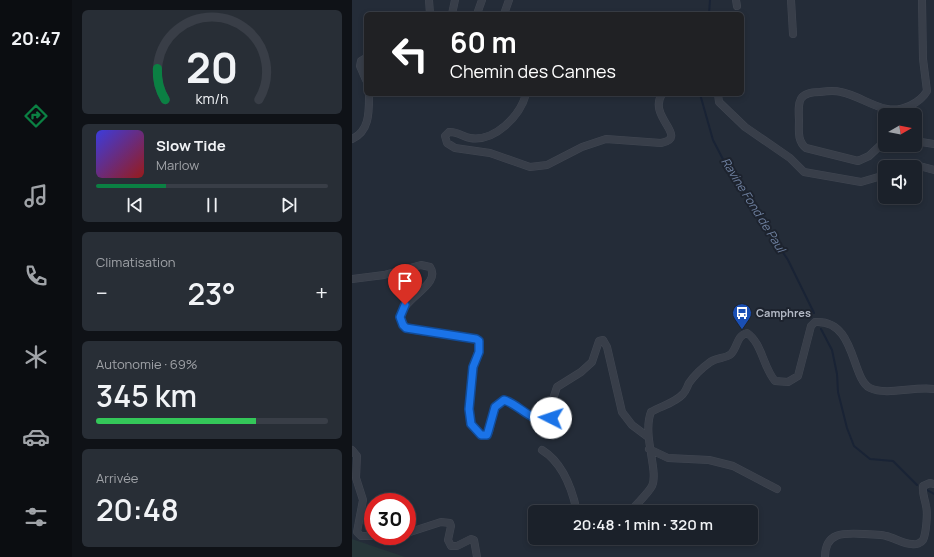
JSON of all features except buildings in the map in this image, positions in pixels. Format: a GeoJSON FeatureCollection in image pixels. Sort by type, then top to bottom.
{"type":"FeatureCollection","features":[{"type":"Feature","properties":{"kind":"street"},"geometry":{"type":"LineString","coordinates":[[429,0],[430,12]]}},
{"type":"Feature","properties":{"kind":"street"},"geometry":{"type":"LineString","coordinates":[[452,12],[455,0]]}},
{"type":"Feature","properties":{"kind":"street"},"geometry":{"type":"LineString","coordinates":[[479,12],[482,0]]}},
{"type":"Feature","properties":{"kind":"street"},"geometry":{"type":"LineString","coordinates":[[505,12],[509,0]]}},
{"type":"Feature","properties":{"kind":"street"},"geometry":{"type":"LineString","coordinates":[[791,0],[793,34]]}},
{"type":"Feature","properties":{"kind":"street"},"geometry":{"type":"LineString","coordinates":[[897,108],[919,102],[931,91],[923,60],[922,0]]}},
{"type":"Feature","properties":{"kind":"street"},"geometry":{"type":"LineString","coordinates":[[364,59],[361,61],[360,66],[364,75]]}},
{"type":"Feature","properties":{"kind":"street"},"geometry":{"type":"LineString","coordinates":[[878,148],[869,156],[858,161],[806,148],[802,145],[799,136],[798,108],[802,96],[806,93],[840,91],[883,108]]}},
{"type":"Feature","properties":{"kind":"street"},"geometry":{"type":"LineString","coordinates":[[352,139],[360,135],[367,124],[370,96]]}},
{"type":"Feature","properties":{"kind":"street"},"geometry":{"type":"LineString","coordinates":[[525,96],[518,111],[496,133],[484,138],[469,138],[449,132],[446,136],[448,143],[455,148],[490,153],[530,167],[547,165],[582,147],[606,139],[660,143],[666,142],[672,134],[658,110],[658,100],[661,96]]}},
{"type":"Feature","properties":{"kind":"street"},"geometry":{"type":"LineString","coordinates":[[718,96],[719,102],[745,127],[790,158],[804,172],[861,182],[878,177]]}},
{"type":"Feature","properties":{"kind":"street"},"geometry":{"type":"LineString","coordinates":[[922,142],[934,144]]}},
{"type":"Feature","properties":{"kind":"street"},"geometry":{"type":"LineString","coordinates":[[922,167],[934,170]]}},
{"type":"Feature","properties":{"kind":"street"},"geometry":{"type":"LineString","coordinates":[[352,279],[384,274],[421,265],[430,267],[433,273],[431,280],[405,305],[401,312],[401,321],[406,328],[476,339],[479,341],[479,352],[473,367],[469,409],[471,424],[481,435],[487,435],[495,407],[504,400],[538,419],[551,418],[553,416],[554,399],[557,387],[581,372],[592,362],[599,341],[603,340],[607,347],[622,412],[632,426],[648,437]]}},
{"type":"Feature","properties":{"kind":"street"},"geometry":{"type":"LineString","coordinates":[[636,505],[652,487],[654,479],[648,437],[649,417],[651,412],[672,402],[683,394],[690,382],[708,363],[716,358],[729,356],[733,352],[740,336],[747,333],[753,337],[769,374],[774,381],[788,382],[798,376],[811,326],[815,322],[821,322],[829,323],[848,343],[864,382],[869,387],[883,391],[914,388],[934,389]]}},
{"type":"Feature","properties":{"kind":"street"},"geometry":{"type":"LineString","coordinates":[[649,449],[668,458],[709,460],[733,466],[777,489]]}},
{"type":"Feature","properties":{"kind":"street"},"geometry":{"type":"LineString","coordinates":[[352,450],[357,456],[356,478],[363,500],[357,532],[361,536],[364,536]]}},
{"type":"Feature","properties":{"kind":"street"},"geometry":{"type":"LineString","coordinates":[[542,450],[550,455],[562,467],[575,505]]}},
{"type":"Feature","properties":{"kind":"street"},"geometry":{"type":"LineString","coordinates":[[825,557],[825,548],[830,540],[837,535],[848,533],[886,536],[912,545],[918,544],[923,539],[927,520],[927,508],[922,493],[923,486],[930,483],[934,484]]}},
{"type":"Feature","properties":{"kind":"street"},"geometry":{"type":"LineString","coordinates":[[416,530],[441,522],[446,522],[451,526],[448,540],[451,546],[456,546],[472,538],[474,540],[477,557]]}},
{"type":"Feature","properties":{"kind":"shaded area"},"geometry":{"type":"Polygon","coordinates":[[[352,539],[364,543],[364,545],[370,545],[405,557],[352,557],[352,539]]]}},
{"type":"Feature","properties":{"kind":"waterway","name":"Ravine Fond de Paul"},"geometry":{"type":"LineString","coordinates":[[709,12],[710,0]]}},
{"type":"Feature","properties":{"kind":"waterway","name":"Ravine Fond de Paul"},"geometry":{"type":"LineString","coordinates":[[701,96],[713,140],[727,167],[788,260],[814,313]]}},
{"type":"Feature","properties":{"kind":"waterway","name":"Ravine Fond de Paul"},"geometry":{"type":"LineString","coordinates":[[821,329],[832,350],[837,374],[838,392],[847,428],[854,446],[870,459],[893,461],[917,485]]}},
{"type":"Feature","properties":{"kind":"waterway","name":"Ravine Fond de Paul"},"geometry":{"type":"LineString","coordinates":[[927,490],[934,494]]}},
{"type":"Feature","properties":{"kind":"place","name":"Camphres"},"geometry":{"type":"Point","coordinates":[742,330]}},
{"type":"Feature","properties":{"kind":"route"},"geometry":{"type":"LineString","coordinates":[[405,305],[400,317],[406,328],[476,339],[479,341],[479,352],[473,367],[469,409],[471,424],[475,431],[484,436],[487,435],[495,407],[499,402],[504,400],[510,402],[532,417],[548,420],[551,418]]}}]}
